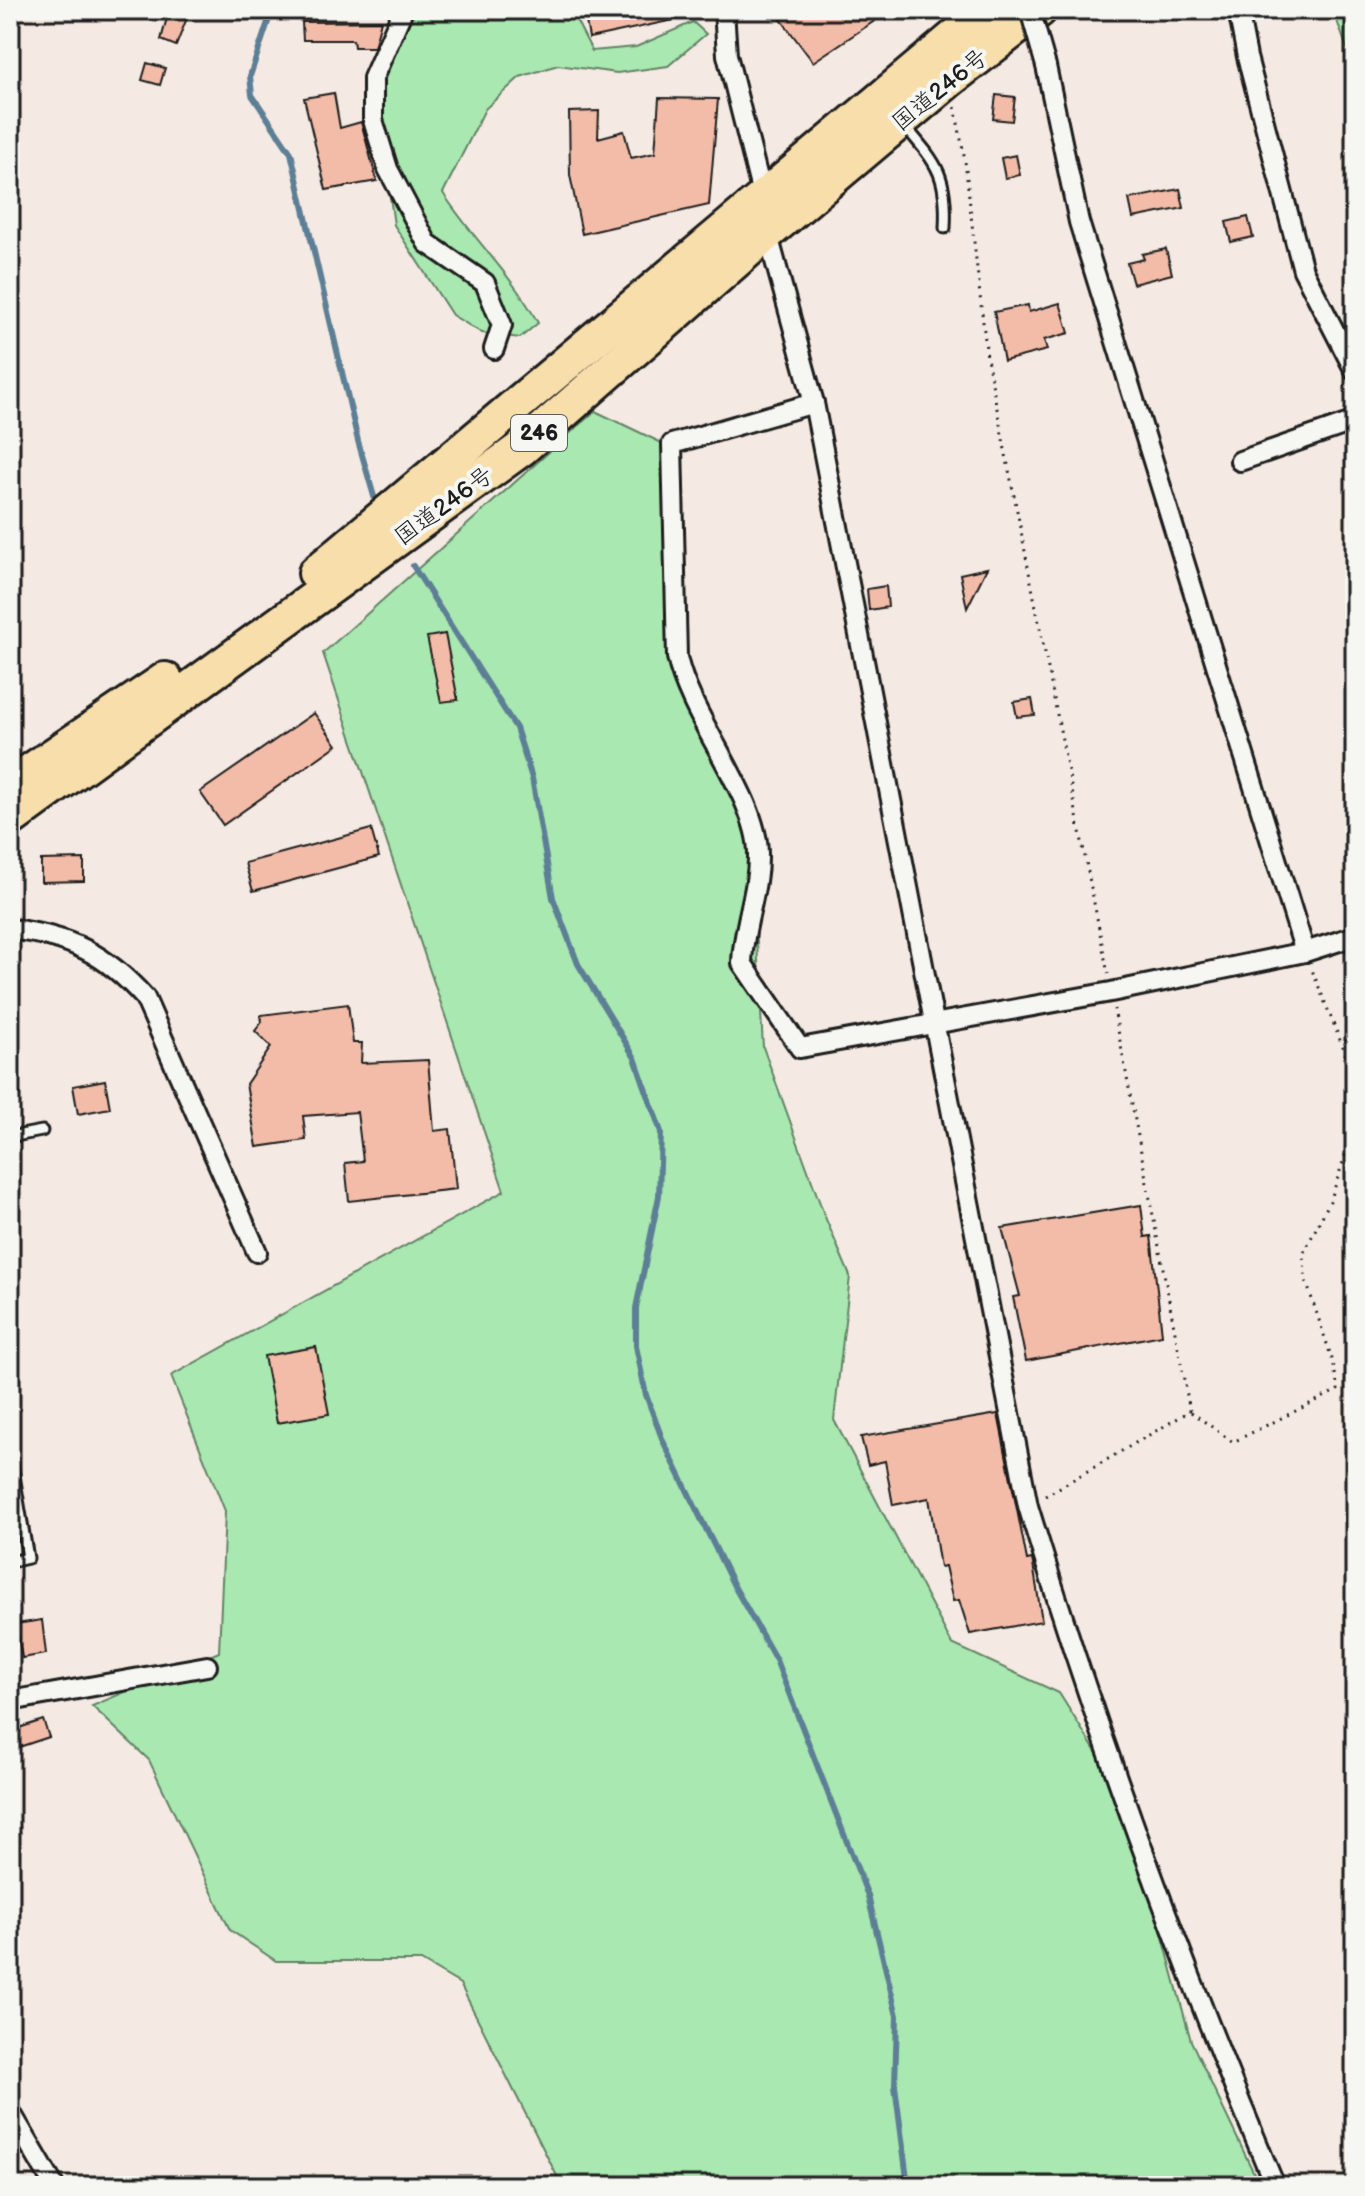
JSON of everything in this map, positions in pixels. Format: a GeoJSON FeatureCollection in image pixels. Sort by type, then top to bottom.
{"type":"FeatureCollection","features":[{"type":"Feature","properties":{"kind":"highway","name":"国道246号"},"geometry":{"type":"LineString","coordinates":[[10,785],[101,726],[324,566],[987,10]]}},
{"type":"Feature","properties":{"kind":"highway","name":"国道246号"},"geometry":{"type":"LineString","coordinates":[[10,819],[522,448],[766,234],[950,79],[1039,10]]}},
{"type":"Feature","properties":{"kind":"street"},"geometry":{"type":"LineString","coordinates":[[403,10],[373,78],[373,120],[388,169],[427,243],[485,283],[502,325],[494,349]]}},
{"type":"Feature","properties":{"kind":"street"},"geometry":{"type":"LineString","coordinates":[[724,10],[727,55],[764,200],[766,234],[814,403],[938,1026],[1028,1506],[1076,1665],[1200,2008],[1275,2186]]}},
{"type":"Feature","properties":{"kind":"street"},"geometry":{"type":"LineString","coordinates":[[1030,10],[1046,66],[1079,222],[1305,952]]}},
{"type":"Feature","properties":{"kind":"street"},"geometry":{"type":"LineString","coordinates":[[1238,10],[1247,57],[1303,270],[1355,371]]}},
{"type":"Feature","properties":{"kind":"street"},"geometry":{"type":"LineString","coordinates":[[814,403],[672,444],[677,657],[682,682],[748,812],[758,853],[742,963],[800,1048],[938,1026],[1111,992],[1305,952],[1355,936]]}},
{"type":"Feature","properties":{"kind":"street"},"geometry":{"type":"LineString","coordinates":[[1240,461],[1355,421]]}},
{"type":"Feature","properties":{"kind":"street"},"geometry":{"type":"LineString","coordinates":[[10,929],[64,939],[99,956],[120,971],[145,998],[257,1252]]}},
{"type":"Feature","properties":{"kind":"street"},"geometry":{"type":"LineString","coordinates":[[10,1701],[207,1666]]}},
{"type":"Feature","properties":{"kind":"street"},"geometry":{"type":"LineString","coordinates":[[10,2111],[54,2186]]}},
{"type":"Feature","properties":{"kind":"lane"},"geometry":{"type":"LineString","coordinates":[[900,121],[934,161],[947,194],[945,228]]}},
{"type":"Feature","properties":{"kind":"lane"},"geometry":{"type":"LineString","coordinates":[[10,1137],[42,1131]]}},
{"type":"Feature","properties":{"kind":"lane"},"geometry":{"type":"LineString","coordinates":[[10,1452],[28,1558],[10,1562]]}},
{"type":"Feature","properties":{"kind":"path"},"geometry":{"type":"LineString","coordinates":[[950,79],[965,161],[987,358],[1190,1411],[1233,1442],[1338,1390],[1333,1362],[1306,1281],[1303,1254],[1331,1199],[1350,1140],[1354,1075],[1305,952]]}},
{"type":"Feature","properties":{"kind":"path"},"geometry":{"type":"LineString","coordinates":[[1028,1506],[1190,1411]]}},
{"type":"Feature","properties":{"kind":"green space"},"geometry":{"type":"Polygon","coordinates":[[[403,10],[571,10],[592,51],[636,47],[693,22],[706,34],[668,66],[617,73],[558,65],[520,77],[485,109],[443,193],[517,289],[538,323],[520,338],[482,333],[452,315],[394,225],[373,78],[403,10]]]}},
{"type":"Feature","properties":{"kind":"green space"},"geometry":{"type":"Polygon","coordinates":[[[1333,10],[1355,10],[1355,70],[1333,10]]]}},
{"type":"Feature","properties":{"kind":"green space"},"geometry":{"type":"Polygon","coordinates":[[[595,411],[668,446],[678,664],[751,839],[763,1047],[825,1217],[850,1276],[834,1420],[952,1644],[1059,1693],[1126,1800],[1191,2041],[1260,2186],[562,2186],[460,1984],[421,1961],[276,1961],[230,1930],[149,1760],[92,1706],[219,1652],[225,1511],[171,1376],[504,1191],[323,653],[595,411]]]}},
{"type":"Feature","properties":{"kind":"building"},"geometry":{"type":"Polygon","coordinates":[[[169,10],[190,10],[176,46],[161,40],[169,10]]]}},
{"type":"Feature","properties":{"kind":"building"},"geometry":{"type":"Polygon","coordinates":[[[584,10],[683,10],[683,18],[589,38],[584,10]]]}},
{"type":"Feature","properties":{"kind":"building"},"geometry":{"type":"Polygon","coordinates":[[[774,10],[891,10],[813,62],[774,10]]]}},
{"type":"Feature","properties":{"kind":"building"},"geometry":{"type":"Polygon","coordinates":[[[381,21],[374,47],[354,47],[353,40],[303,40],[302,22],[381,21]]]}},
{"type":"Feature","properties":{"kind":"building"},"geometry":{"type":"Polygon","coordinates":[[[147,63],[165,68],[160,85],[142,80],[147,63]]]}},
{"type":"Feature","properties":{"kind":"building"},"geometry":{"type":"Polygon","coordinates":[[[334,93],[340,128],[361,122],[377,181],[326,190],[304,98],[334,93]]]}},
{"type":"Feature","properties":{"kind":"building"},"geometry":{"type":"Polygon","coordinates":[[[996,95],[1015,97],[1012,121],[993,119],[996,95]]]}},
{"type":"Feature","properties":{"kind":"building"},"geometry":{"type":"Polygon","coordinates":[[[659,98],[718,99],[709,205],[582,234],[570,175],[569,112],[599,111],[598,138],[624,131],[631,158],[655,153],[659,98]]]}},
{"type":"Feature","properties":{"kind":"building"},"geometry":{"type":"Polygon","coordinates":[[[1016,155],[1020,175],[1005,178],[1001,158],[1016,155]]]}},
{"type":"Feature","properties":{"kind":"building"},"geometry":{"type":"Polygon","coordinates":[[[1180,189],[1184,208],[1133,218],[1129,199],[1180,189]]]}},
{"type":"Feature","properties":{"kind":"building"},"geometry":{"type":"Polygon","coordinates":[[[1248,217],[1253,237],[1231,242],[1226,222],[1248,217]]]}},
{"type":"Feature","properties":{"kind":"building"},"geometry":{"type":"Polygon","coordinates":[[[1166,249],[1172,274],[1133,284],[1127,263],[1144,259],[1142,254],[1166,249]]]}},
{"type":"Feature","properties":{"kind":"building"},"geometry":{"type":"Polygon","coordinates":[[[1060,303],[1069,333],[1044,340],[1047,350],[1004,361],[994,312],[1028,305],[1029,312],[1060,303]]]}},
{"type":"Feature","properties":{"kind":"building"},"geometry":{"type":"Polygon","coordinates":[[[987,568],[967,608],[960,574],[987,568]]]}},
{"type":"Feature","properties":{"kind":"building"},"geometry":{"type":"Polygon","coordinates":[[[886,586],[888,607],[869,610],[867,589],[886,586]]]}},
{"type":"Feature","properties":{"kind":"building"},"geometry":{"type":"Polygon","coordinates":[[[445,634],[458,700],[441,702],[427,637],[445,634]]]}},
{"type":"Feature","properties":{"kind":"building"},"geometry":{"type":"Polygon","coordinates":[[[1032,699],[1035,715],[1017,717],[1014,702],[1032,699]]]}},
{"type":"Feature","properties":{"kind":"building"},"geometry":{"type":"Polygon","coordinates":[[[314,713],[337,745],[223,825],[200,792],[314,713]]]}},
{"type":"Feature","properties":{"kind":"building"},"geometry":{"type":"Polygon","coordinates":[[[371,829],[379,857],[253,891],[245,863],[371,829]]]}},
{"type":"Feature","properties":{"kind":"building"},"geometry":{"type":"Polygon","coordinates":[[[84,859],[84,881],[41,882],[41,860],[84,859]]]}},
{"type":"Feature","properties":{"kind":"building"},"geometry":{"type":"Polygon","coordinates":[[[348,1004],[353,1043],[362,1043],[361,1063],[428,1060],[434,1131],[450,1129],[456,1189],[349,1201],[345,1163],[363,1161],[357,1112],[303,1116],[306,1140],[257,1147],[246,1084],[271,1047],[255,1031],[262,1022],[261,1015],[348,1004]]]}},
{"type":"Feature","properties":{"kind":"building"},"geometry":{"type":"Polygon","coordinates":[[[105,1080],[110,1108],[78,1114],[73,1086],[105,1080]]]}},
{"type":"Feature","properties":{"kind":"building"},"geometry":{"type":"Polygon","coordinates":[[[1141,1205],[1145,1237],[1151,1236],[1162,1335],[1026,1361],[1013,1297],[1020,1296],[1002,1228],[1141,1205]]]}},
{"type":"Feature","properties":{"kind":"building"},"geometry":{"type":"Polygon","coordinates":[[[316,1347],[329,1414],[277,1423],[264,1356],[316,1347]]]}},
{"type":"Feature","properties":{"kind":"building"},"geometry":{"type":"Polygon","coordinates":[[[998,1414],[1027,1560],[1032,1559],[1042,1621],[970,1634],[959,1600],[953,1601],[945,1566],[940,1567],[929,1498],[893,1505],[885,1461],[868,1465],[861,1437],[998,1414]]]}},
{"type":"Feature","properties":{"kind":"building"},"geometry":{"type":"Polygon","coordinates":[[[42,1620],[46,1654],[22,1658],[16,1624],[42,1620]]]}},
{"type":"Feature","properties":{"kind":"building"},"geometry":{"type":"Polygon","coordinates":[[[43,1720],[49,1737],[10,1750],[10,1731],[43,1720]]]}},
{"type":"Feature","properties":{"kind":"waterway"},"geometry":{"type":"LineString","coordinates":[[272,10],[250,76],[252,95],[291,153],[358,441],[375,500]]}},
{"type":"Feature","properties":{"kind":"waterway"},"geometry":{"type":"LineString","coordinates":[[413,566],[516,728],[532,778],[553,898],[578,964],[635,1058],[661,1132],[659,1196],[636,1308],[636,1346],[646,1395],[663,1441],[734,1586],[776,1660],[868,1896],[897,2016],[895,2086],[908,2186]]}}]}
